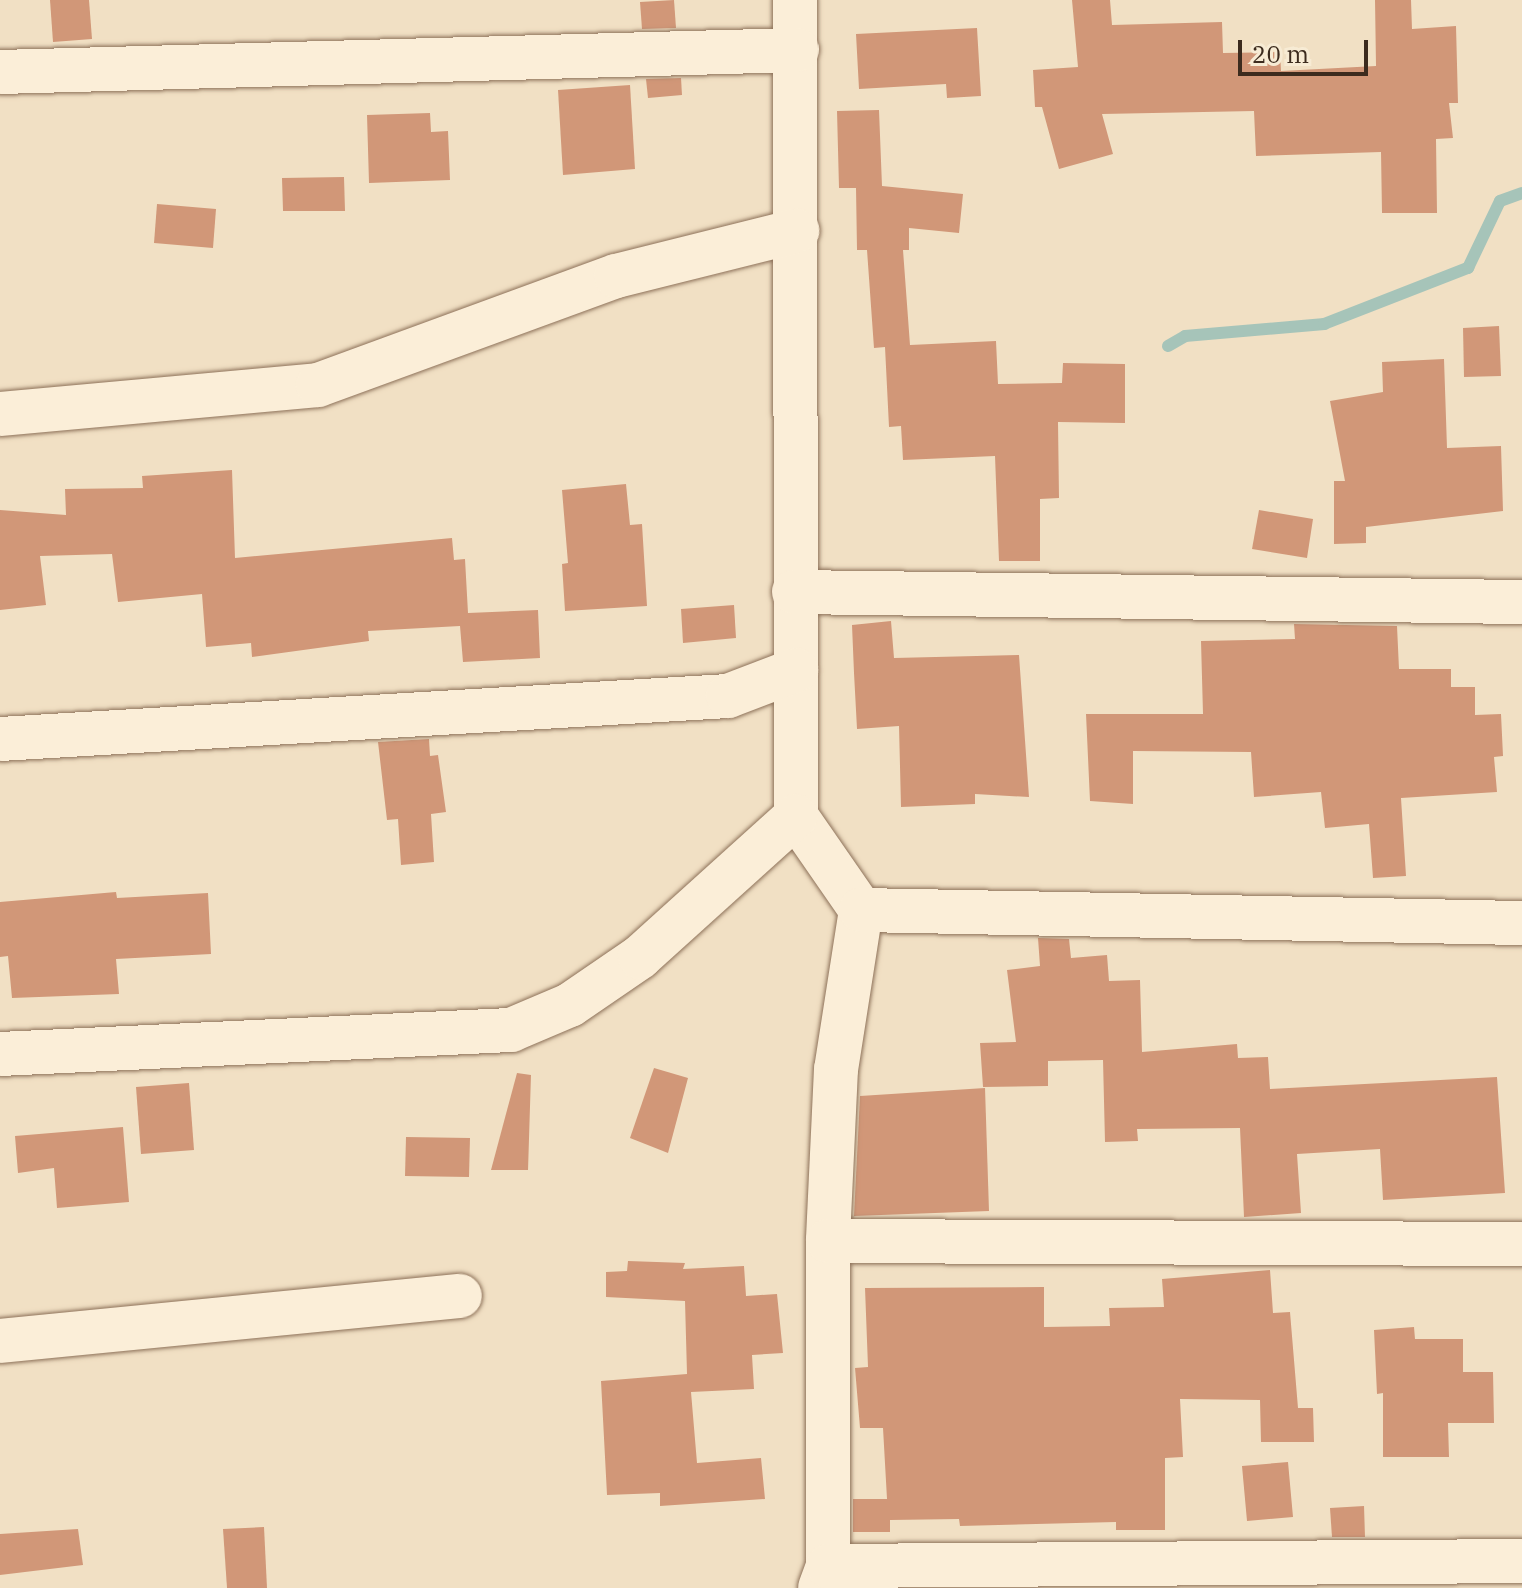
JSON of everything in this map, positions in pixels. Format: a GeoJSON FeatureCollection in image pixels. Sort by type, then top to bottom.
{"type":"FeatureCollection","features":[{"type":"Feature","properties":{"kind":"street"},"geometry":{"type":"LineString","coordinates":[[795,0],[796,816],[861,910],[836,1069],[828,1241],[824,1577],[1522,1561]]}},
{"type":"Feature","properties":{"kind":"street"},"geometry":{"type":"LineString","coordinates":[[0,72],[797,50]]}},
{"type":"Feature","properties":{"kind":"street"},"geometry":{"type":"LineString","coordinates":[[0,414],[318,385],[616,276],[797,231]]}},
{"type":"Feature","properties":{"kind":"street"},"geometry":{"type":"LineString","coordinates":[[794,592],[1522,602]]}},
{"type":"Feature","properties":{"kind":"street"},"geometry":{"type":"LineString","coordinates":[[0,739],[728,696],[796,670]]}},
{"type":"Feature","properties":{"kind":"street"},"geometry":{"type":"LineString","coordinates":[[0,1054],[511,1030],[570,1005],[640,957],[796,816]]}},
{"type":"Feature","properties":{"kind":"street"},"geometry":{"type":"LineString","coordinates":[[861,910],[1522,923]]}},
{"type":"Feature","properties":{"kind":"street"},"geometry":{"type":"LineString","coordinates":[[828,1241],[1522,1244]]}},
{"type":"Feature","properties":{"kind":"street"},"geometry":{"type":"LineString","coordinates":[[0,1341],[460,1296]]}},
{"type":"Feature","properties":{"kind":"building"},"geometry":{"type":"Polygon","coordinates":[[[50,0],[89,0],[92,39],[53,42],[50,0]]]}},
{"type":"Feature","properties":{"kind":"building"},"geometry":{"type":"Polygon","coordinates":[[[674,0],[676,28],[642,29],[640,2],[674,0]]]}},
{"type":"Feature","properties":{"kind":"building"},"geometry":{"type":"Polygon","coordinates":[[[1072,0],[1110,0],[1112,25],[1222,22],[1223,53],[1280,52],[1281,71],[1376,66],[1375,0],[1411,0],[1412,29],[1456,26],[1458,103],[1449,103],[1453,138],[1436,139],[1437,213],[1382,213],[1381,152],[1256,156],[1254,111],[1102,114],[1113,154],[1059,169],[1042,107],[1035,107],[1033,70],[1078,67],[1072,0]]]}},
{"type":"Feature","properties":{"kind":"building"},"geometry":{"type":"Polygon","coordinates":[[[977,28],[981,96],[947,98],[946,84],[859,89],[856,34],[977,28]]]}},
{"type":"Feature","properties":{"kind":"building"},"geometry":{"type":"Polygon","coordinates":[[[681,78],[682,95],[648,98],[646,79],[681,78]]]}},
{"type":"Feature","properties":{"kind":"building"},"geometry":{"type":"Polygon","coordinates":[[[630,85],[635,169],[563,175],[558,90],[630,85]]]}},
{"type":"Feature","properties":{"kind":"building"},"geometry":{"type":"Polygon","coordinates":[[[879,110],[882,186],[963,194],[959,233],[909,228],[909,250],[903,250],[910,345],[996,341],[998,384],[1062,383],[1063,363],[1125,364],[1125,423],[1058,422],[1059,498],[1040,499],[1040,561],[999,561],[995,456],[903,460],[901,426],[889,427],[885,347],[874,348],[867,250],[857,250],[856,188],[839,188],[837,111],[879,110]]]}},
{"type":"Feature","properties":{"kind":"building"},"geometry":{"type":"Polygon","coordinates":[[[430,113],[431,132],[448,131],[450,180],[369,183],[367,115],[430,113]]]}},
{"type":"Feature","properties":{"kind":"building"},"geometry":{"type":"Polygon","coordinates":[[[344,177],[345,211],[283,211],[282,178],[344,177]]]}},
{"type":"Feature","properties":{"kind":"building"},"geometry":{"type":"Polygon","coordinates":[[[157,204],[216,209],[213,248],[154,243],[157,204]]]}},
{"type":"Feature","properties":{"kind":"building"},"geometry":{"type":"Polygon","coordinates":[[[1499,326],[1501,376],[1464,377],[1463,328],[1499,326]]]}},
{"type":"Feature","properties":{"kind":"building"},"geometry":{"type":"Polygon","coordinates":[[[1444,359],[1447,448],[1501,446],[1503,511],[1366,527],[1366,543],[1334,544],[1334,481],[1345,481],[1330,401],[1383,392],[1382,362],[1444,359]]]}},
{"type":"Feature","properties":{"kind":"building"},"geometry":{"type":"Polygon","coordinates":[[[232,470],[235,558],[452,538],[454,560],[465,559],[468,613],[538,610],[540,658],[463,662],[460,626],[368,631],[369,641],[252,657],[251,643],[206,647],[202,594],[118,602],[112,554],[40,556],[46,605],[0,610],[0,510],[66,515],[65,489],[143,488],[142,476],[232,470]]]}},
{"type":"Feature","properties":{"kind":"building"},"geometry":{"type":"Polygon","coordinates":[[[626,484],[630,525],[642,524],[647,606],[565,611],[562,564],[568,563],[562,490],[626,484]]]}},
{"type":"Feature","properties":{"kind":"building"},"geometry":{"type":"Polygon","coordinates":[[[1259,510],[1313,519],[1307,558],[1252,549],[1259,510]]]}},
{"type":"Feature","properties":{"kind":"building"},"geometry":{"type":"Polygon","coordinates":[[[734,605],[736,638],[683,643],[681,609],[734,605]]]}},
{"type":"Feature","properties":{"kind":"building"},"geometry":{"type":"Polygon","coordinates":[[[891,621],[894,658],[1019,655],[1029,797],[975,794],[975,804],[901,807],[899,726],[857,729],[852,625],[891,621]]]}},
{"type":"Feature","properties":{"kind":"building"},"geometry":{"type":"Polygon","coordinates":[[[1294,624],[1397,626],[1399,669],[1451,669],[1451,687],[1475,687],[1475,715],[1501,714],[1503,756],[1494,757],[1497,792],[1401,798],[1406,876],[1373,878],[1369,824],[1325,828],[1321,792],[1254,797],[1251,752],[1133,751],[1133,804],[1090,801],[1086,714],[1203,714],[1201,641],[1295,639],[1294,624]]]}},
{"type":"Feature","properties":{"kind":"building"},"geometry":{"type":"Polygon","coordinates":[[[429,739],[430,756],[438,755],[446,812],[431,814],[434,862],[401,865],[398,819],[387,820],[378,742],[429,739]]]}},
{"type":"Feature","properties":{"kind":"building"},"geometry":{"type":"Polygon","coordinates":[[[116,892],[117,898],[208,893],[211,954],[116,959],[119,994],[12,998],[8,956],[0,957],[0,902],[116,892]]]}},
{"type":"Feature","properties":{"kind":"building"},"geometry":{"type":"Polygon","coordinates":[[[1038,938],[1069,939],[1071,958],[1107,955],[1109,981],[1140,980],[1142,1052],[1237,1044],[1238,1058],[1268,1057],[1270,1089],[1497,1077],[1505,1193],[1383,1200],[1380,1149],[1297,1154],[1301,1213],[1244,1217],[1240,1128],[1137,1129],[1138,1141],[1105,1142],[1103,1060],[1048,1061],[1048,1086],[983,1087],[980,1043],[1016,1042],[1007,970],[1040,966],[1038,938]]]}},
{"type":"Feature","properties":{"kind":"building"},"geometry":{"type":"Polygon","coordinates":[[[654,1068],[688,1078],[668,1153],[630,1138],[654,1068]]]}},
{"type":"Feature","properties":{"kind":"building"},"geometry":{"type":"Polygon","coordinates":[[[517,1073],[531,1075],[528,1170],[491,1170],[517,1073]]]}},
{"type":"Feature","properties":{"kind":"building"},"geometry":{"type":"Polygon","coordinates":[[[189,1083],[194,1150],[141,1154],[136,1087],[189,1083]]]}},
{"type":"Feature","properties":{"kind":"building"},"geometry":{"type":"Polygon","coordinates":[[[985,1088],[989,1211],[854,1216],[860,1096],[985,1088]]]}},
{"type":"Feature","properties":{"kind":"building"},"geometry":{"type":"Polygon","coordinates":[[[123,1127],[129,1202],[57,1208],[54,1168],[18,1173],[15,1136],[123,1127]]]}},
{"type":"Feature","properties":{"kind":"building"},"geometry":{"type":"Polygon","coordinates":[[[406,1137],[470,1138],[469,1177],[405,1176],[406,1137]]]}},
{"type":"Feature","properties":{"kind":"building"},"geometry":{"type":"Polygon","coordinates":[[[628,1261],[685,1263],[683,1269],[744,1266],[746,1296],[777,1294],[783,1353],[752,1355],[754,1389],[691,1392],[697,1463],[761,1458],[765,1499],[660,1506],[660,1493],[607,1495],[601,1381],[687,1374],[685,1301],[606,1297],[606,1272],[627,1271],[628,1261]]]}},
{"type":"Feature","properties":{"kind":"building"},"geometry":{"type":"Polygon","coordinates":[[[1270,1270],[1273,1313],[1290,1312],[1298,1408],[1313,1408],[1314,1442],[1261,1442],[1260,1400],[1180,1399],[1183,1457],[1165,1458],[1165,1530],[1116,1530],[1116,1522],[960,1526],[959,1519],[890,1520],[890,1532],[853,1532],[853,1499],[887,1499],[883,1428],[860,1428],[855,1368],[868,1367],[865,1288],[1044,1287],[1044,1327],[1110,1326],[1109,1308],[1164,1307],[1162,1279],[1270,1270]]]}},
{"type":"Feature","properties":{"kind":"building"},"geometry":{"type":"Polygon","coordinates":[[[1414,1327],[1415,1339],[1463,1339],[1463,1372],[1493,1372],[1494,1423],[1448,1423],[1449,1457],[1383,1457],[1383,1393],[1377,1394],[1374,1330],[1414,1327]]]}},
{"type":"Feature","properties":{"kind":"building"},"geometry":{"type":"Polygon","coordinates":[[[1288,1462],[1293,1517],[1247,1521],[1242,1466],[1288,1462]]]}},
{"type":"Feature","properties":{"kind":"building"},"geometry":{"type":"Polygon","coordinates":[[[1364,1506],[1365,1537],[1332,1537],[1330,1508],[1364,1506]]]}},
{"type":"Feature","properties":{"kind":"building"},"geometry":{"type":"Polygon","coordinates":[[[264,1527],[267,1588],[227,1588],[223,1529],[264,1527]]]}},
{"type":"Feature","properties":{"kind":"building"},"geometry":{"type":"Polygon","coordinates":[[[78,1529],[83,1565],[0,1575],[0,1534],[78,1529]]]}},
{"type":"Feature","properties":{"kind":"waterway"},"geometry":{"type":"LineString","coordinates":[[1168,346],[1185,336],[1324,324],[1468,268],[1500,201],[1522,193]]}}]}
